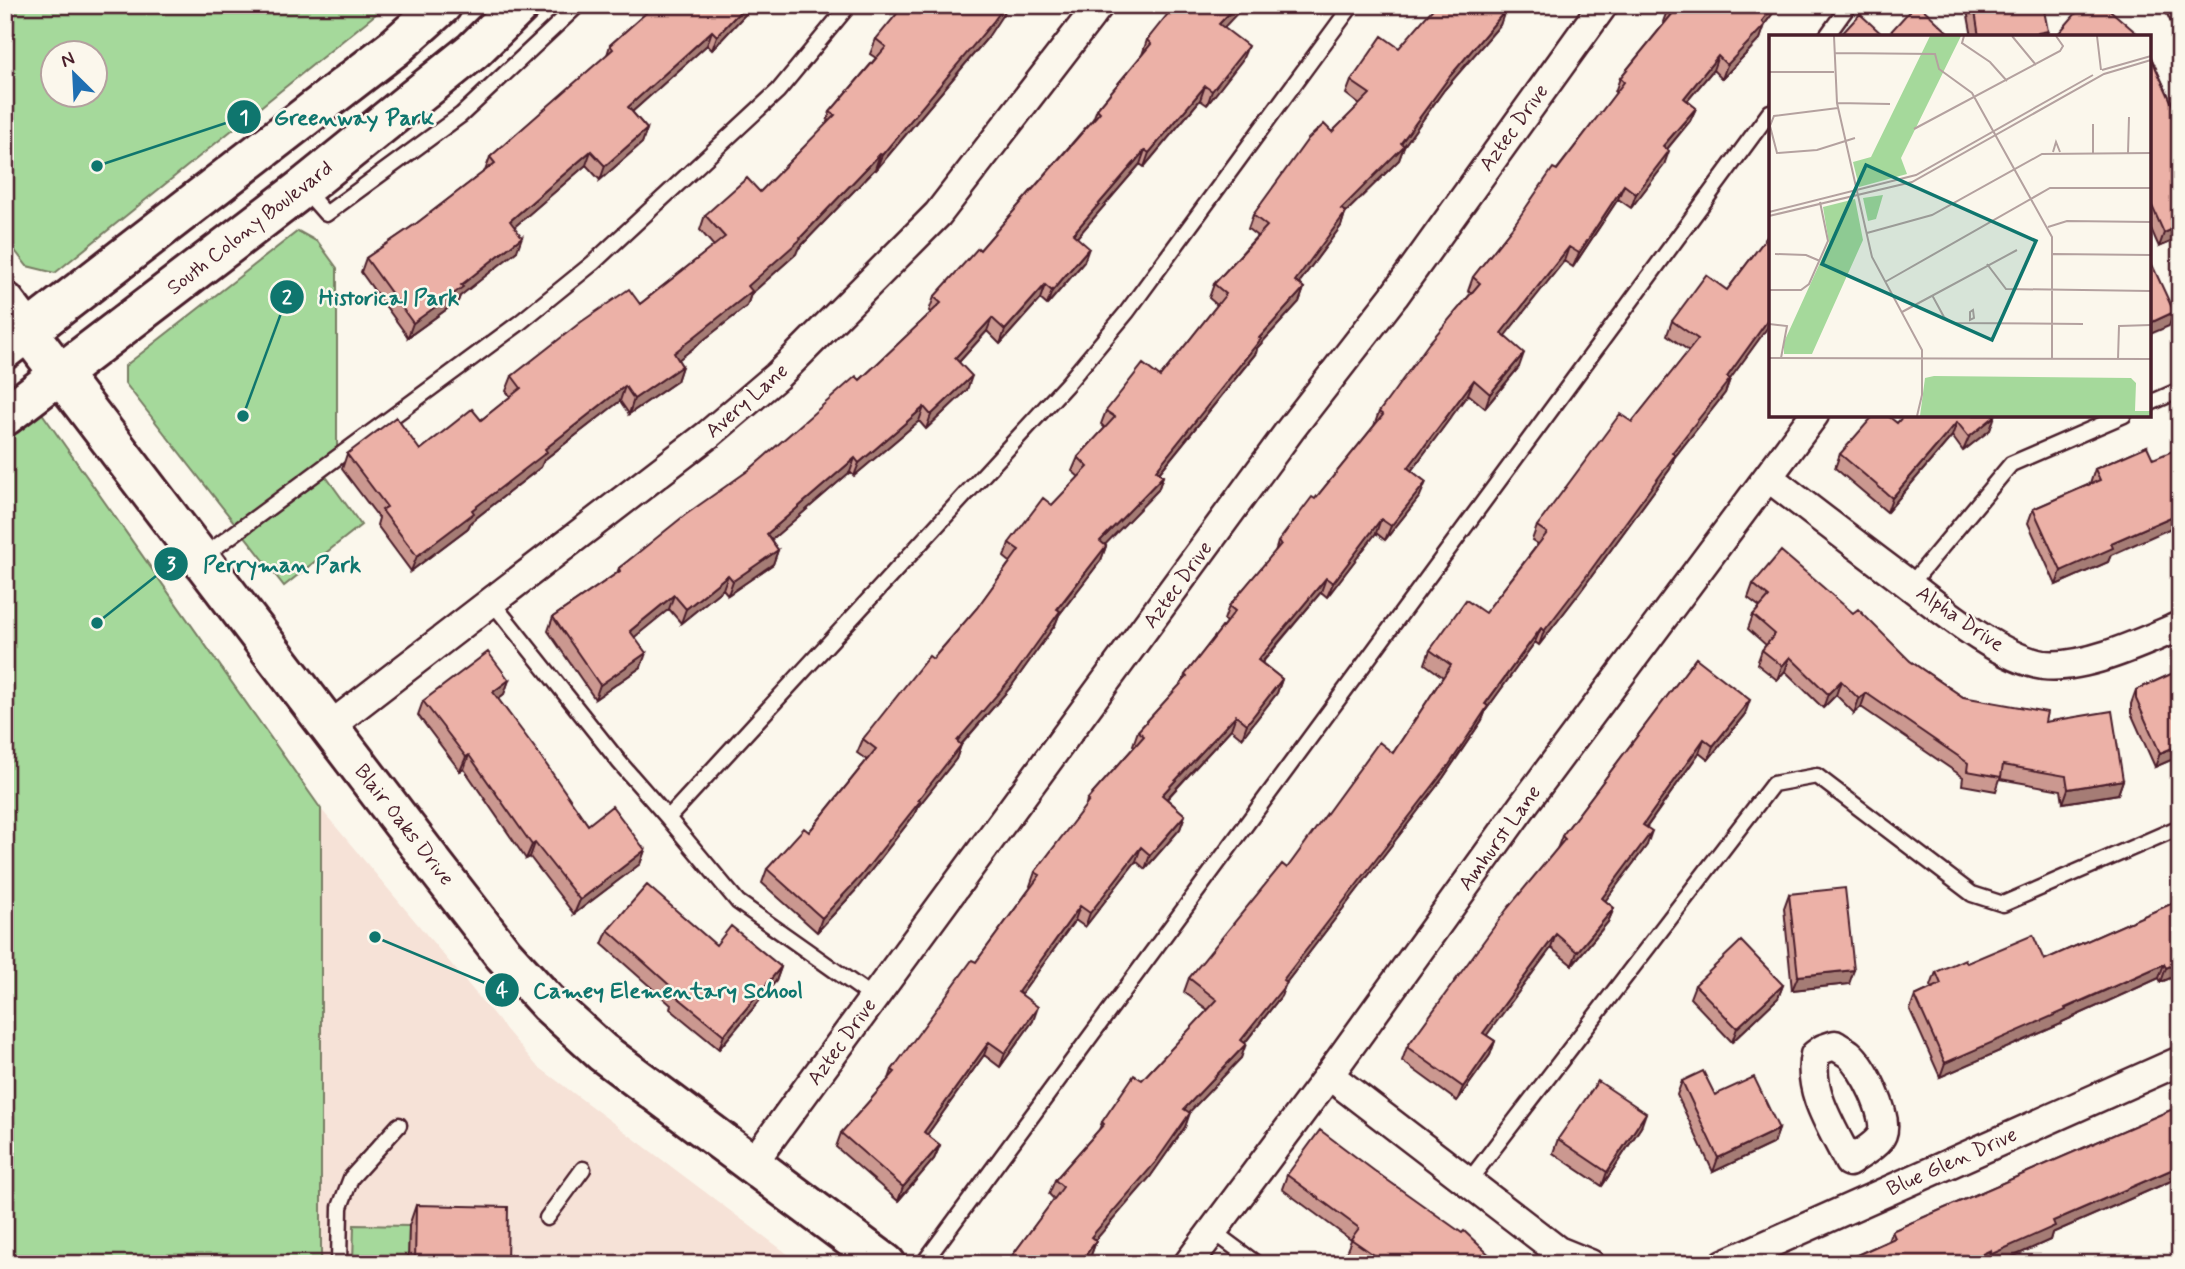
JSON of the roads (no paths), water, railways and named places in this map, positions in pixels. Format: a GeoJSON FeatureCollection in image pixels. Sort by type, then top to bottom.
{"type":"FeatureCollection","features":[{"type":"Feature","properties":{"kind":"street"},"geometry":{"type":"LineString","coordinates":[[16,341],[394,48],[442,5]]}},
{"type":"Feature","properties":{"kind":"street","name":"South Colony Boulevard"},"geometry":{"type":"LineString","coordinates":[[5,416],[303,188],[474,50],[520,5]]}},
{"type":"Feature","properties":{"kind":"street","name":"Avery Lane"},"geometry":{"type":"LineString","coordinates":[[329,727],[709,435],[778,376],[938,214],[1099,5]]}},
{"type":"Feature","properties":{"kind":"street","name":"Aztec Drive"},"geometry":{"type":"LineString","coordinates":[[752,1164],[1290,430],[1394,296],[1603,5]]}},
{"type":"Feature","properties":{"kind":"street","name":"Blair Oaks Drive"},"geometry":{"type":"LineString","coordinates":[[5,302],[16,341],[59,375],[504,955],[548,1004],[602,1052],[886,1264]]}},
{"type":"Feature","properties":{"kind":"street","name":"Amhurst Lane"},"geometry":{"type":"LineString","coordinates":[[1188,1264],[1329,1075],[1532,793],[1813,416]]}},
{"type":"Feature","properties":{"kind":"street","name":"Alpha Drive"},"geometry":{"type":"LineString","coordinates":[[1768,477],[1993,644],[2044,665],[2088,662],[2180,626]]}},
{"type":"Feature","properties":{"kind":"street","name":"Blue Glen Drive"},"geometry":{"type":"LineString","coordinates":[[1724,1264],[2180,1061]]}},
{"type":"Feature","properties":{"kind":"street"},"geometry":{"type":"LineString","coordinates":[[1329,1075],[1558,1251],[1590,1264]]}},
{"type":"Feature","properties":{"kind":"street"},"geometry":{"type":"LineString","coordinates":[[1849,1162],[1867,1200]]}},
{"type":"Feature","properties":{"kind":"lane"},"geometry":{"type":"LineString","coordinates":[[303,188],[326,214],[461,115],[578,5]]}},
{"type":"Feature","properties":{"kind":"lane"},"geometry":{"type":"LineString","coordinates":[[200,559],[518,324],[593,262],[778,91],[849,5]]}},
{"type":"Feature","properties":{"kind":"lane"},"geometry":{"type":"LineString","coordinates":[[668,818],[1067,384],[1127,312],[1352,5]]}},
{"type":"Feature","properties":{"kind":"lane"},"geometry":{"type":"LineString","coordinates":[[1827,35],[1849,5]]}},
{"type":"Feature","properties":{"kind":"lane"},"geometry":{"type":"LineString","coordinates":[[2172,5],[2180,22]]}},
{"type":"Feature","properties":{"kind":"lane"},"geometry":{"type":"LineString","coordinates":[[923,1264],[1769,113]]}},
{"type":"Feature","properties":{"kind":"lane"},"geometry":{"type":"LineString","coordinates":[[2150,403],[2180,390]]}},
{"type":"Feature","properties":{"kind":"lane"},"geometry":{"type":"LineString","coordinates":[[1910,585],[2011,464],[2122,416]]}},
{"type":"Feature","properties":{"kind":"lane"},"geometry":{"type":"LineString","coordinates":[[492,601],[620,763],[737,902],[874,998]]}},
{"type":"Feature","properties":{"kind":"lane"},"geometry":{"type":"LineString","coordinates":[[1468,1182],[1773,784],[1817,776],[1972,894],[2003,904],[2180,827]]}},
{"type":"Feature","properties":{"kind":"lane"},"geometry":{"type":"LineString","coordinates":[[339,1264],[340,1208],[351,1178],[399,1125]]}},
{"type":"Feature","properties":{"kind":"lane"},"geometry":{"type":"LineString","coordinates":[[547,1218],[583,1169]]}},
{"type":"Feature","properties":{"kind":"lane"},"geometry":{"type":"LineString","coordinates":[[1214,1232],[1257,1264]]}},
{"type":"Feature","properties":{"kind":"place","name":"Greenway Park"},"geometry":{"type":"Point","coordinates":[97,166]}},
{"type":"Feature","properties":{"kind":"place","name":"Historical Park"},"geometry":{"type":"Point","coordinates":[243,416]}},
{"type":"Feature","properties":{"kind":"place","name":"Perryman Park"},"geometry":{"type":"Point","coordinates":[97,623]}},
{"type":"Feature","properties":{"kind":"place","name":"Camey Elementary School"},"geometry":{"type":"Point","coordinates":[375,937]}}]}
